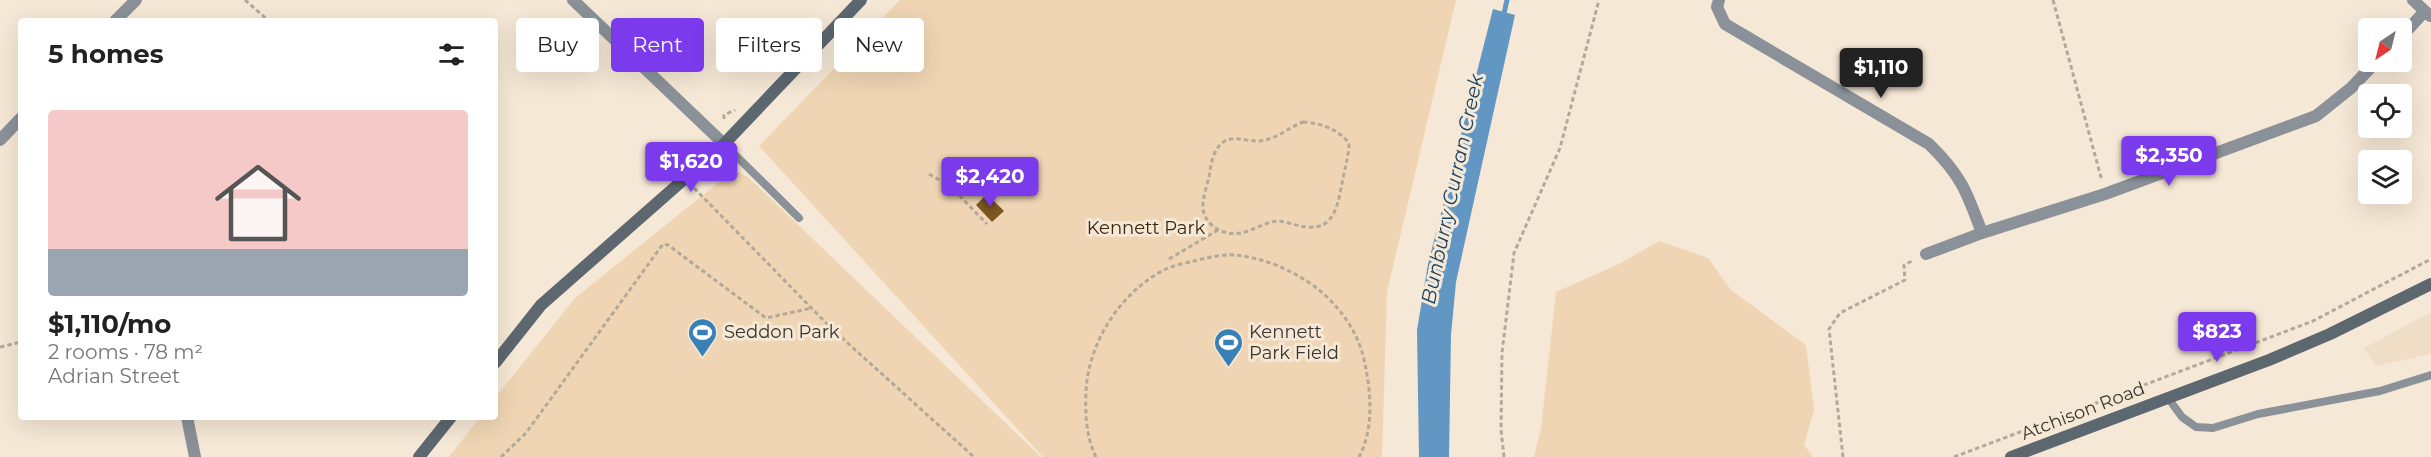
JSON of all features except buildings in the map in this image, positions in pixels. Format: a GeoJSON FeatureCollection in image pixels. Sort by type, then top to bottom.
{"type":"FeatureCollection","features":[{"type":"Feature","properties":{"kind":"street"},"geometry":{"type":"LineString","coordinates":[[118,18],[136,0]]}},
{"type":"Feature","properties":{"kind":"street"},"geometry":{"type":"LineString","coordinates":[[573,0],[724,144]]}},
{"type":"Feature","properties":{"kind":"street"},"geometry":{"type":"LineString","coordinates":[[498,359],[541,305],[724,144],[861,0]]}},
{"type":"Feature","properties":{"kind":"street"},"geometry":{"type":"LineString","coordinates":[[1719,0],[1717,7],[1725,24],[1732,30],[1929,144],[1950,165],[1966,190],[1982,232]]}},
{"type":"Feature","properties":{"kind":"street"},"geometry":{"type":"LineString","coordinates":[[2412,28],[2428,14],[2414,0]]}},
{"type":"Feature","properties":{"kind":"street"},"geometry":{"type":"LineString","coordinates":[[1926,254],[1982,232],[2105,194],[2316,116],[2351,88],[2366,72]]}},
{"type":"Feature","properties":{"kind":"street"},"geometry":{"type":"LineString","coordinates":[[0,140],[18,121]]}},
{"type":"Feature","properties":{"kind":"street","name":"Atchison Road"},"geometry":{"type":"LineString","coordinates":[[2011,457],[2330,334],[2431,284]]}},
{"type":"Feature","properties":{"kind":"street"},"geometry":{"type":"LineString","coordinates":[[188,420],[195,457]]}},
{"type":"Feature","properties":{"kind":"street"},"geometry":{"type":"LineString","coordinates":[[419,457],[450,420]]}},
{"type":"Feature","properties":{"kind":"lane"},"geometry":{"type":"LineString","coordinates":[[724,144],[799,218]]}},
{"type":"Feature","properties":{"kind":"lane"},"geometry":{"type":"LineString","coordinates":[[2168,398],[2182,417],[2196,427],[2213,428],[2258,414],[2380,391],[2431,375]]}},
{"type":"Feature","properties":{"kind":"path"},"geometry":{"type":"LineString","coordinates":[[245,0],[266,18]]}},
{"type":"Feature","properties":{"kind":"path"},"geometry":{"type":"LineString","coordinates":[[1504,457],[1501,430],[1502,353],[1514,253],[1560,148],[1599,0]]}},
{"type":"Feature","properties":{"kind":"path"},"geometry":{"type":"LineString","coordinates":[[2054,0],[2105,194]]}},
{"type":"Feature","properties":{"kind":"path"},"geometry":{"type":"LineString","coordinates":[[1169,259],[1218,230],[1230,234],[1245,232],[1274,221],[1318,227],[1329,221],[1338,209],[1349,155],[1349,143],[1343,136],[1328,127],[1303,122],[1275,137],[1260,141],[1227,140],[1218,146],[1212,159],[1203,207],[1207,220],[1218,230]]}},
{"type":"Feature","properties":{"kind":"path"},"geometry":{"type":"LineString","coordinates":[[928,174],[950,186],[987,224]]}},
{"type":"Feature","properties":{"kind":"path"},"geometry":{"type":"LineString","coordinates":[[685,178],[812,308],[974,457]]}},
{"type":"Feature","properties":{"kind":"path"},"geometry":{"type":"LineString","coordinates":[[501,457],[526,433],[663,244],[668,245],[766,318],[812,308]]}},
{"type":"Feature","properties":{"kind":"path"},"geometry":{"type":"LineString","coordinates":[[1843,457],[1829,329],[1840,313],[1905,280],[1904,265],[1926,254]]}},
{"type":"Feature","properties":{"kind":"path"},"geometry":{"type":"LineString","coordinates":[[1096,457],[1090,445],[1086,409],[1087,374],[1095,346],[1114,314],[1136,289],[1168,268],[1202,259],[1233,255],[1271,262],[1297,274],[1330,298],[1352,327],[1364,355],[1370,386],[1370,418],[1359,457]]}},
{"type":"Feature","properties":{"kind":"path"},"geometry":{"type":"LineString","coordinates":[[1954,457],[2313,321],[2431,259]]}},
{"type":"Feature","properties":{"kind":"path"},"geometry":{"type":"LineString","coordinates":[[0,347],[18,343]]}},
{"type":"Feature","properties":{"kind":"shaded area"},"geometry":{"type":"Polygon","coordinates":[[[2431,312],[2431,354],[2376,366],[2364,348],[2431,312]]]}},
{"type":"Feature","properties":{"kind":"green space","name":"Kennett Park"},"geometry":{"type":"Polygon","coordinates":[[[900,0],[1456,0],[1387,292],[1382,457],[1043,457],[759,146],[834,68],[834,72],[924,72],[924,18],[883,18],[900,0]]]}},
{"type":"Feature","properties":{"kind":"green space","name":"Seddon Park"},"geometry":{"type":"Polygon","coordinates":[[[734,170],[748,177],[1041,457],[449,457],[478,420],[498,420],[498,394],[575,298],[734,170]]]}},
{"type":"Feature","properties":{"kind":"green space"},"geometry":{"type":"Polygon","coordinates":[[[1659,241],[1708,258],[1731,290],[1806,345],[1814,410],[1804,445],[1813,457],[1534,457],[1541,428],[1556,292],[1621,263],[1659,241]]]}},
{"type":"Feature","properties":{"kind":"water"},"geometry":{"type":"Polygon","coordinates":[[[1493,9],[1515,15],[1456,282],[1451,335],[1449,457],[1419,457],[1417,330],[1428,264],[1493,9]]]}},
{"type":"Feature","properties":{"kind":"waterway","name":"Bunburry Curran Creek"},"geometry":{"type":"LineString","coordinates":[[1503,18],[1507,0]]}},
{"type":"Feature","properties":{"kind":"place","name":"Seddon Park"},"geometry":{"type":"Point","coordinates":[703,358]}},
{"type":"Feature","properties":{"kind":"place","name":"Kennett Park Field"},"geometry":{"type":"Point","coordinates":[1228,368]}}]}
